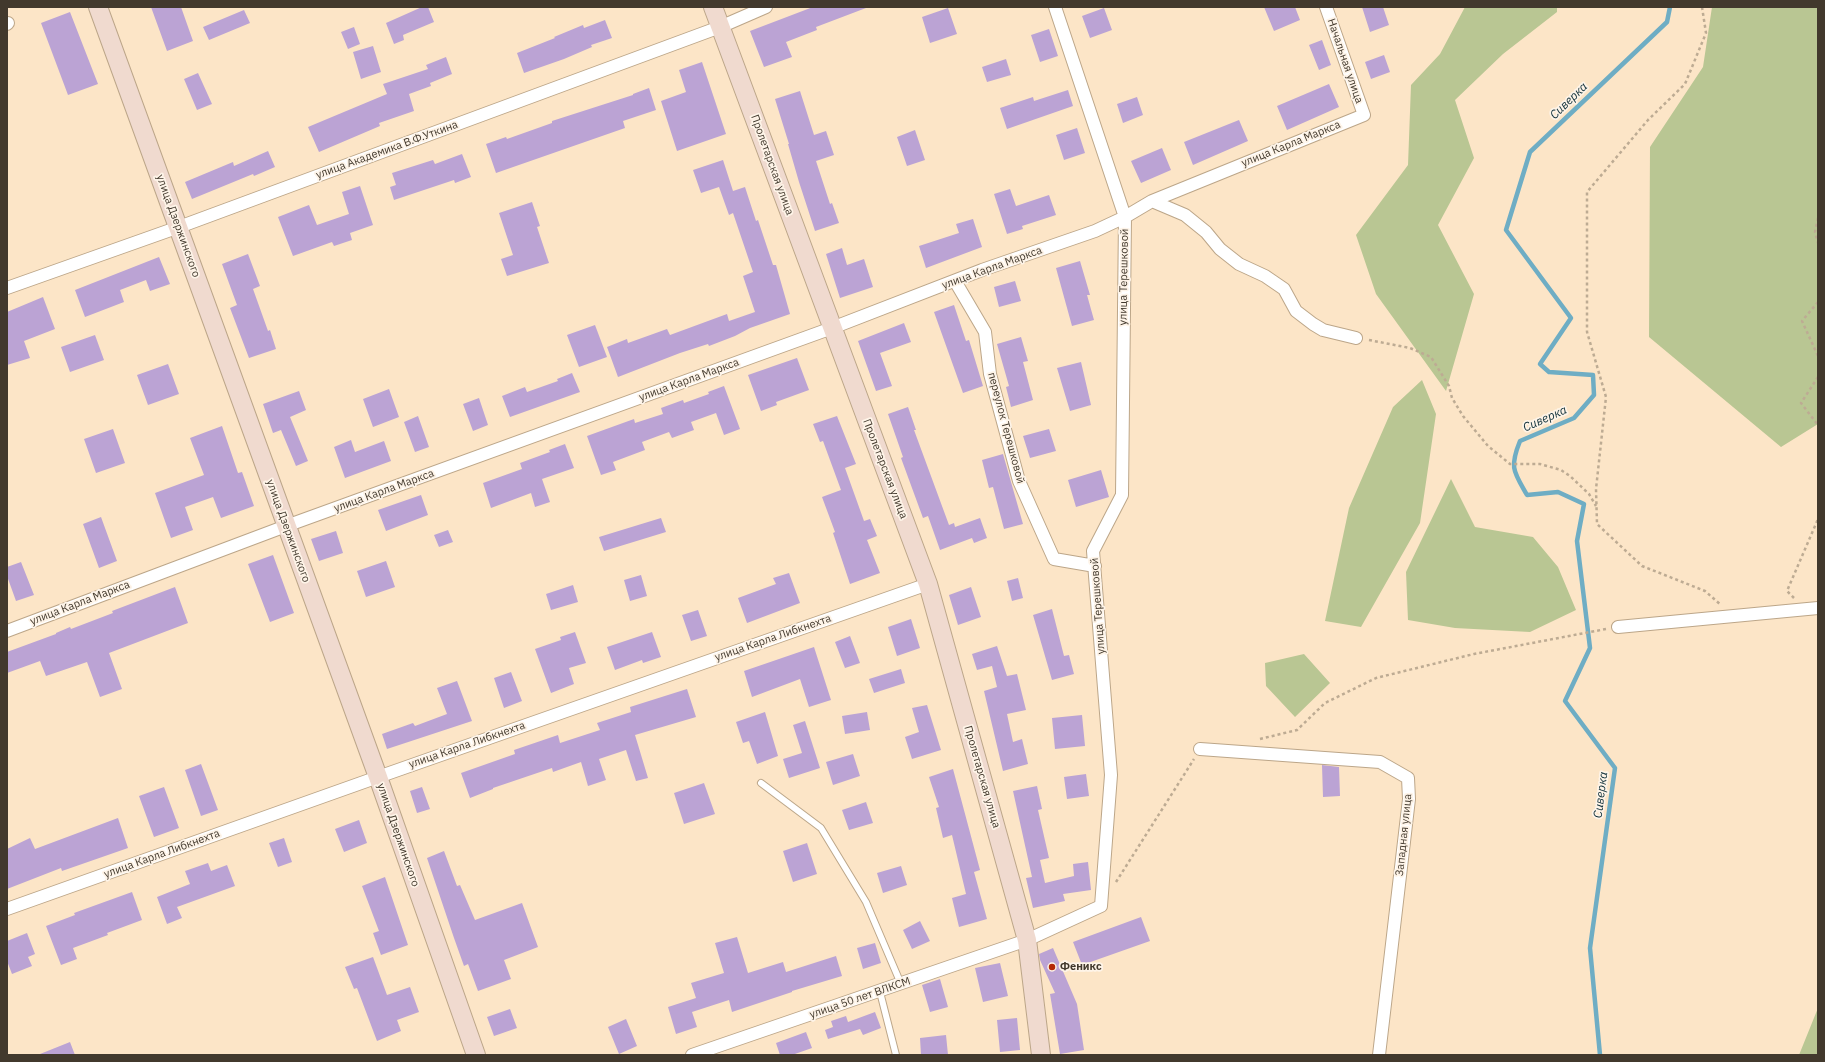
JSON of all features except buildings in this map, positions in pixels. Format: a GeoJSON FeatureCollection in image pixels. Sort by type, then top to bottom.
{"type":"FeatureCollection","features":[{"type":"Feature","properties":{"kind":"main road","name":"улица Дзержинского"},"geometry":{"type":"LineString","coordinates":[[98,7],[378,776],[476,1055]]}},
{"type":"Feature","properties":{"kind":"main road","name":"Пролетарская улица"},"geometry":{"type":"LineString","coordinates":[[713,7],[928,584],[1027,940]]}},
{"type":"Feature","properties":{"kind":"main road"},"geometry":{"type":"LineString","coordinates":[[1027,940],[1041,1055]]}},
{"type":"Feature","properties":{"kind":"street","name":"улица Академика В.Ф.Уткина"},"geometry":{"type":"LineString","coordinates":[[7,288],[179,227],[720,27],[766,7]]}},
{"type":"Feature","properties":{"kind":"street","name":"улица Терешковой"},"geometry":{"type":"LineString","coordinates":[[1055,7],[1125,217],[1122,495],[1094,551],[1111,775],[1101,906]]}},
{"type":"Feature","properties":{"kind":"street","name":"Начальная улица"},"geometry":{"type":"LineString","coordinates":[[1326,7],[1364,115]]}},
{"type":"Feature","properties":{"kind":"street","name":"улица Карла Маркса"},"geometry":{"type":"LineString","coordinates":[[7,631],[286,526],[832,328],[982,270],[1095,230],[1125,217],[1152,201],[1364,115]]}},
{"type":"Feature","properties":{"kind":"street"},"geometry":{"type":"LineString","coordinates":[[1152,201],[1185,215],[1206,232],[1220,249],[1239,264],[1266,276],[1284,289],[1296,311],[1313,324],[1323,330],[1356,338]]}},
{"type":"Feature","properties":{"kind":"street","name":"переулок Терешковой"},"geometry":{"type":"LineString","coordinates":[[955,281],[985,332],[990,374],[1019,481],[1054,559],[1095,566]]}},
{"type":"Feature","properties":{"kind":"street","name":"улица Карла Либкнехта"},"geometry":{"type":"LineString","coordinates":[[7,909],[378,776],[928,584]]}},
{"type":"Feature","properties":{"kind":"street"},"geometry":{"type":"LineString","coordinates":[[1618,627],[1818,608]]}},
{"type":"Feature","properties":{"kind":"street","name":"Западная улица"},"geometry":{"type":"LineString","coordinates":[[1200,749],[1380,762],[1408,778],[1409,799],[1379,1055]]}},
{"type":"Feature","properties":{"kind":"street"},"geometry":{"type":"LineString","coordinates":[[1027,940],[1101,906]]}},
{"type":"Feature","properties":{"kind":"street","name":"улица 50 лет ВЛКСМ"},"geometry":{"type":"LineString","coordinates":[[692,1055],[880,992],[1027,940]]}},
{"type":"Feature","properties":{"kind":"lane"},"geometry":{"type":"LineString","coordinates":[[761,783],[821,828],[866,902],[902,984]]}},
{"type":"Feature","properties":{"kind":"lane"},"geometry":{"type":"LineString","coordinates":[[880,992],[896,1055]]}},
{"type":"Feature","properties":{"kind":"path"},"geometry":{"type":"LineString","coordinates":[[1702,7],[1706,33],[1685,84],[1648,120],[1587,192],[1587,332],[1606,398],[1596,490],[1597,524],[1642,566],[1705,592],[1734,616]]}},
{"type":"Feature","properties":{"kind":"path"},"geometry":{"type":"LineString","coordinates":[[1818,218],[1815,232],[1818,243]]}},
{"type":"Feature","properties":{"kind":"path"},"geometry":{"type":"LineString","coordinates":[[1818,302],[1802,321],[1818,356]]}},
{"type":"Feature","properties":{"kind":"path"},"geometry":{"type":"LineString","coordinates":[[1356,338],[1410,348],[1431,357],[1449,386],[1452,398],[1463,416],[1481,439],[1510,464],[1540,464],[1561,470],[1570,476],[1588,494],[1597,508]]}},
{"type":"Feature","properties":{"kind":"path"},"geometry":{"type":"LineString","coordinates":[[1818,377],[1801,403],[1818,425]]}},
{"type":"Feature","properties":{"kind":"path"},"geometry":{"type":"LineString","coordinates":[[1805,609],[1787,591],[1818,518]]}},
{"type":"Feature","properties":{"kind":"path"},"geometry":{"type":"LineString","coordinates":[[1252,741],[1297,730],[1325,703],[1376,678],[1474,654],[1572,637],[1618,627]]}},
{"type":"Feature","properties":{"kind":"path"},"geometry":{"type":"LineString","coordinates":[[1101,906],[1200,749]]}},
{"type":"Feature","properties":{"kind":"green space"},"geometry":{"type":"Polygon","coordinates":[[[1465,7],[1557,7],[1557,12],[1503,54],[1455,100],[1474,158],[1438,225],[1474,294],[1446,391],[1376,294],[1356,235],[1408,165],[1411,85],[1440,54],[1465,7]]]}},
{"type":"Feature","properties":{"kind":"green space"},"geometry":{"type":"Polygon","coordinates":[[[1712,7],[1818,7],[1818,424],[1781,447],[1649,337],[1650,147],[1703,67],[1712,7]]]}},
{"type":"Feature","properties":{"kind":"green space"},"geometry":{"type":"Polygon","coordinates":[[[1422,380],[1436,414],[1420,523],[1361,627],[1325,621],[1349,508],[1393,407],[1422,380]]]}},
{"type":"Feature","properties":{"kind":"green space"},"geometry":{"type":"Polygon","coordinates":[[[1451,479],[1475,527],[1533,537],[1558,567],[1576,610],[1530,632],[1455,628],[1408,620],[1406,572],[1451,479]]]}},
{"type":"Feature","properties":{"kind":"green space"},"geometry":{"type":"Polygon","coordinates":[[[1304,654],[1330,683],[1295,717],[1266,686],[1265,663],[1304,654]]]}},
{"type":"Feature","properties":{"kind":"green space"},"geometry":{"type":"Polygon","coordinates":[[[1818,1008],[1818,1055],[1799,1055],[1818,1008]]]}},
{"type":"Feature","properties":{"kind":"waterway","name":"Сиверка"},"geometry":{"type":"LineString","coordinates":[[1600,1055],[1590,948],[1615,768],[1565,701],[1590,648],[1577,541],[1584,504],[1558,492],[1527,495],[1514,470],[1515,458],[1520,441],[1574,418],[1594,395],[1593,375],[1549,372],[1540,364],[1571,318],[1506,230],[1530,152],[1667,22],[1670,7]]}},
{"type":"Feature","properties":{"kind":"place","name":"Феникс"},"geometry":{"type":"Point","coordinates":[1052,967]}}]}
